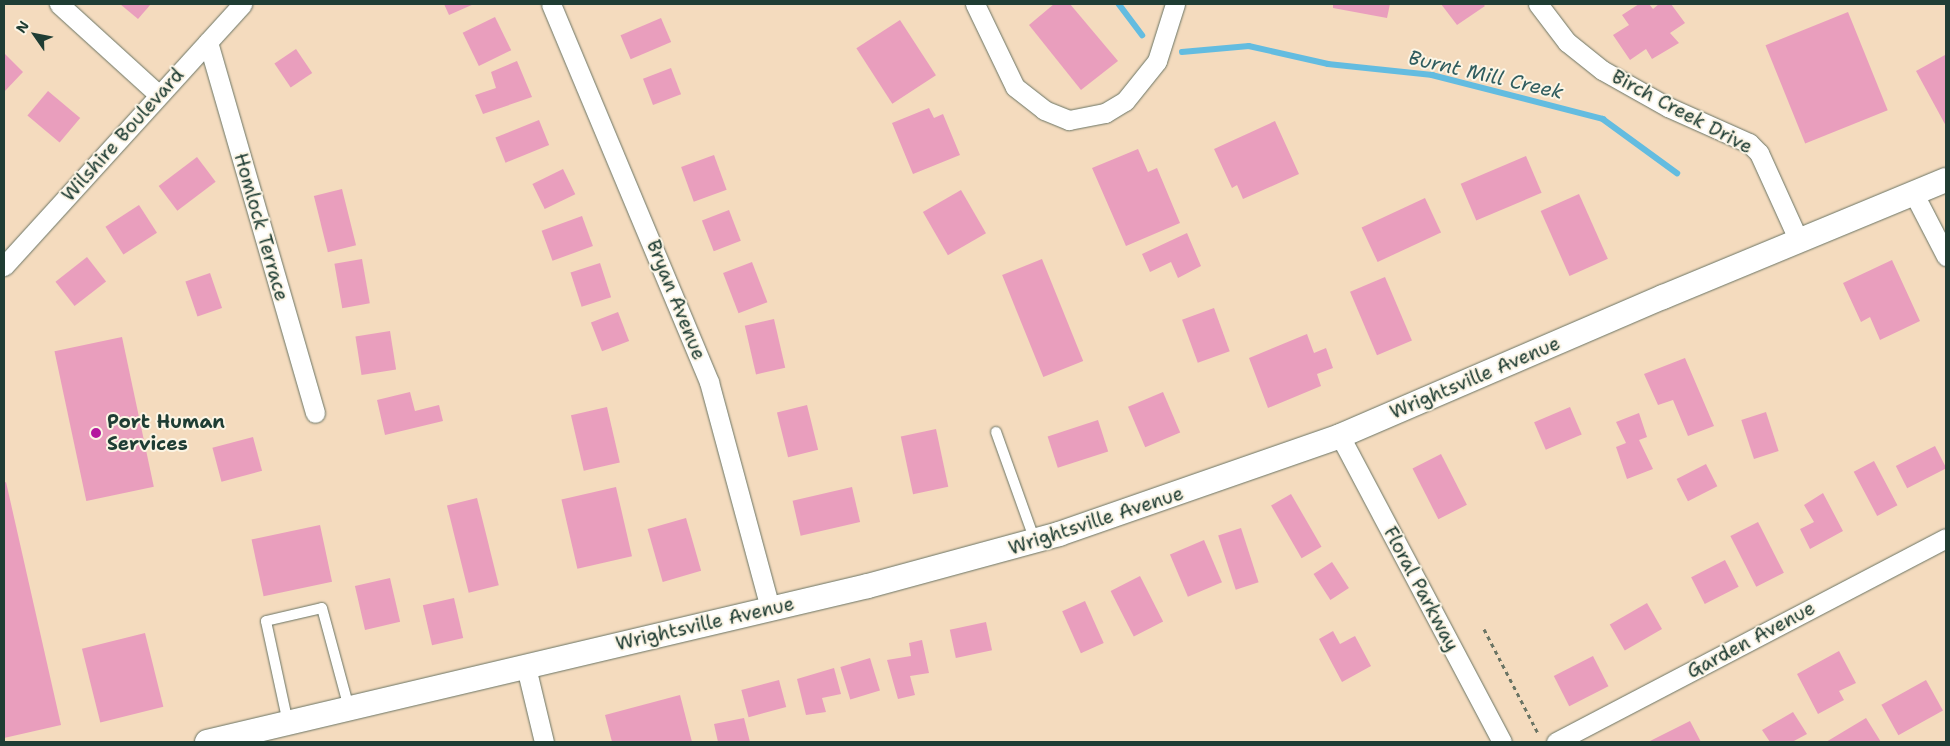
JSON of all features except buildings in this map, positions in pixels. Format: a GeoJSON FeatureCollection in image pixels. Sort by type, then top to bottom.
{"type":"FeatureCollection","features":[{"type":"Feature","properties":{"kind":"street"},"geometry":{"type":"LineString","coordinates":[[59,4],[158,94]]}},
{"type":"Feature","properties":{"kind":"street","name":"Wilshire Boulevard"},"geometry":{"type":"LineString","coordinates":[[4,266],[158,94],[242,4]]}},
{"type":"Feature","properties":{"kind":"street","name":"Bryan Avenue"},"geometry":{"type":"LineString","coordinates":[[551,4],[709,382],[770,608]]}},
{"type":"Feature","properties":{"kind":"street"},"geometry":{"type":"LineString","coordinates":[[975,4],[1015,87],[1044,110],[1069,120],[1105,113],[1125,102],[1157,61],[1175,4]]}},
{"type":"Feature","properties":{"kind":"street","name":"Birch Creek Drive"},"geometry":{"type":"LineString","coordinates":[[1538,4],[1567,42],[1609,75],[1668,107],[1749,143],[1763,161],[1799,241]]}},
{"type":"Feature","properties":{"kind":"street","name":"Homlock Terrace"},"geometry":{"type":"LineString","coordinates":[[208,42],[315,413]]}},
{"type":"Feature","properties":{"kind":"street","name":"Wrightsville Avenue"},"geometry":{"type":"LineString","coordinates":[[207,742],[868,586],[1035,542],[1220,480],[1340,436],[1946,180]]}},
{"type":"Feature","properties":{"kind":"street"},"geometry":{"type":"LineString","coordinates":[[1914,194],[1946,256]]}},
{"type":"Feature","properties":{"kind":"street","name":"Floral Parkway"},"geometry":{"type":"LineString","coordinates":[[1340,436],[1502,742]]}},
{"type":"Feature","properties":{"kind":"street","name":"Garden Avenue"},"geometry":{"type":"LineString","coordinates":[[1556,742],[1946,538]]}},
{"type":"Feature","properties":{"kind":"street"},"geometry":{"type":"LineString","coordinates":[[526,667],[544,742]]}},
{"type":"Feature","properties":{"kind":"lane"},"geometry":{"type":"LineString","coordinates":[[996,432],[1035,542]]}},
{"type":"Feature","properties":{"kind":"lane"},"geometry":{"type":"LineString","coordinates":[[288,723],[266,622],[322,608],[349,708]]}},
{"type":"Feature","properties":{"kind":"path"},"geometry":{"type":"LineString","coordinates":[[1484,629],[1543,742]]}},
{"type":"Feature","properties":{"kind":"waterway","name":"Burnt Mill Creek"},"geometry":{"type":"LineString","coordinates":[[1119,4],[1142,35]]}},
{"type":"Feature","properties":{"kind":"waterway","name":"Burnt Mill Creek"},"geometry":{"type":"LineString","coordinates":[[1182,52],[1249,46],[1328,64],[1432,75],[1603,119],[1677,173]]}},
{"type":"Feature","properties":{"kind":"place","name":"Port Human Services"},"geometry":{"type":"Point","coordinates":[96,433]}}]}
